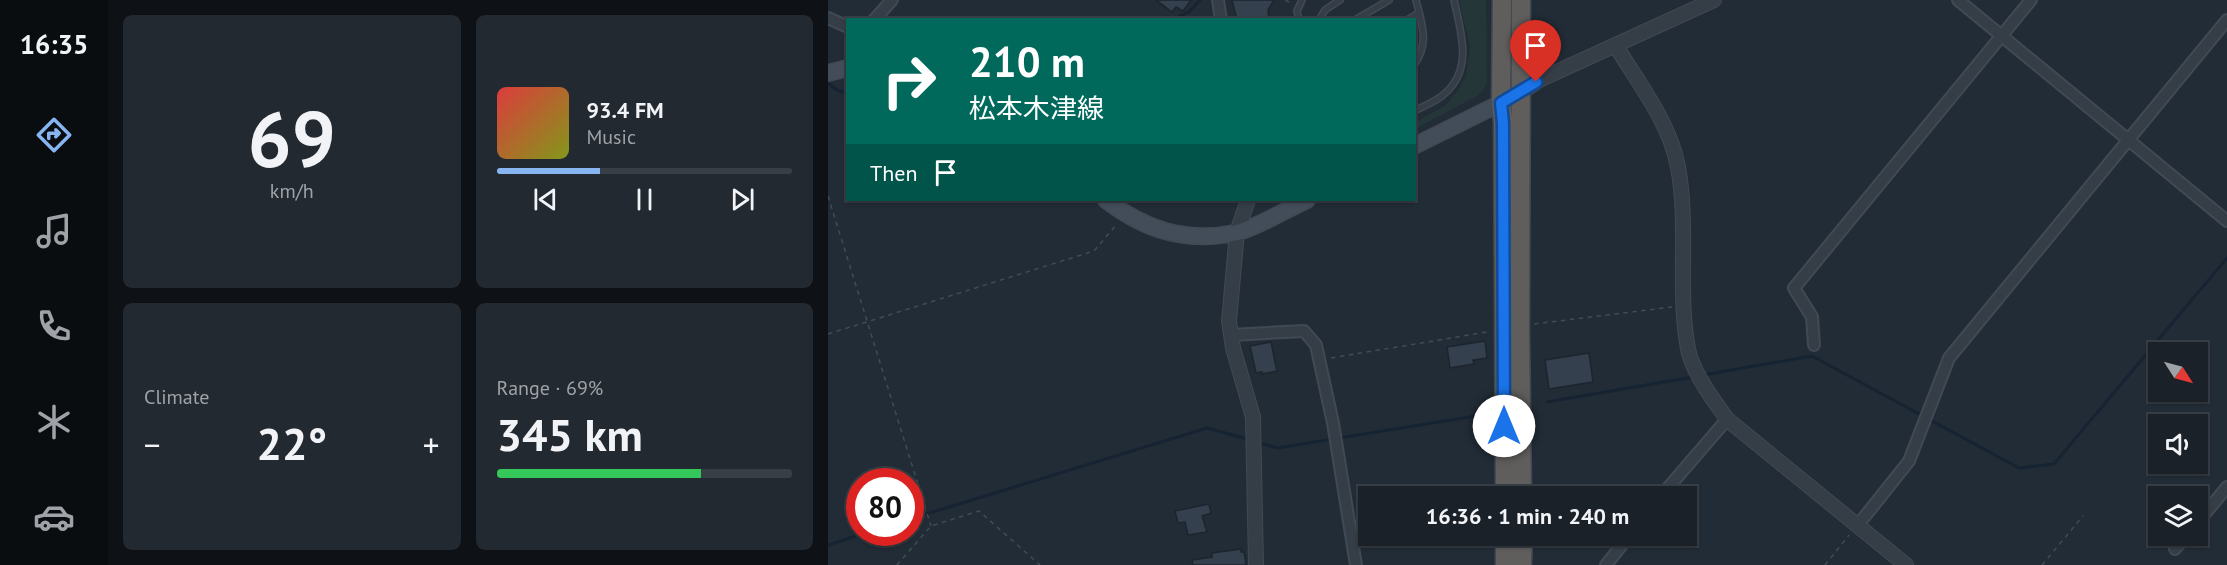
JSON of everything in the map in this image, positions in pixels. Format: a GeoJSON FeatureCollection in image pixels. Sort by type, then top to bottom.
{"type":"FeatureCollection","features":[{"type":"Feature","properties":{"kind":"highway"},"geometry":{"type":"LineString","coordinates":[[1502,0],[1504,486]]}},
{"type":"Feature","properties":{"kind":"highway"},"geometry":{"type":"LineString","coordinates":[[1521,0],[1522,486]]}},
{"type":"Feature","properties":{"kind":"highway"},"geometry":{"type":"LineString","coordinates":[[1505,546],[1505,565]]}},
{"type":"Feature","properties":{"kind":"highway"},"geometry":{"type":"LineString","coordinates":[[1522,546],[1522,565]]}},
{"type":"Feature","properties":{"kind":"main road"},"geometry":{"type":"LineString","coordinates":[[828,73],[846,68]]}},
{"type":"Feature","properties":{"kind":"main road"},"geometry":{"type":"LineString","coordinates":[[1416,145],[1521,93]]}},
{"type":"Feature","properties":{"kind":"main road"},"geometry":{"type":"LineString","coordinates":[[1107,201],[1124,214],[1158,230],[1199,237],[1237,232],[1305,201]]}},
{"type":"Feature","properties":{"kind":"street"},"geometry":{"type":"LineString","coordinates":[[876,18],[892,0]]}},
{"type":"Feature","properties":{"kind":"street"},"geometry":{"type":"LineString","coordinates":[[1218,0],[1221,18]]}},
{"type":"Feature","properties":{"kind":"street"},"geometry":{"type":"LineString","coordinates":[[1521,93],[1539,80],[1714,0]]}},
{"type":"Feature","properties":{"kind":"street"},"geometry":{"type":"LineString","coordinates":[[1958,0],[2000,37],[2227,221]]}},
{"type":"Feature","properties":{"kind":"street"},"geometry":{"type":"LineString","coordinates":[[1814,345],[1812,317],[1794,288],[2031,0]]}},
{"type":"Feature","properties":{"kind":"street"},"geometry":{"type":"LineString","coordinates":[[828,18],[846,26]]}},
{"type":"Feature","properties":{"kind":"street"},"geometry":{"type":"LineString","coordinates":[[1858,525],[1909,461],[1949,358],[2227,20]]}},
{"type":"Feature","properties":{"kind":"street"},"geometry":{"type":"LineString","coordinates":[[1616,46],[1670,135],[1678,166],[1682,202],[1684,305],[1688,352],[1710,396],[1728,420],[1906,565]]}},
{"type":"Feature","properties":{"kind":"street"},"geometry":{"type":"LineString","coordinates":[[1248,201],[1237,232],[1229,321],[1233,348],[1253,417],[1256,565]]}},
{"type":"Feature","properties":{"kind":"street"},"geometry":{"type":"LineString","coordinates":[[1231,335],[1304,331],[1316,345],[1334,431],[1356,565]]}},
{"type":"Feature","properties":{"kind":"street"},"geometry":{"type":"LineString","coordinates":[[1670,486],[1728,420]]}},
{"type":"Feature","properties":{"kind":"street"},"geometry":{"type":"LineString","coordinates":[[2208,510],[2227,487]]}},
{"type":"Feature","properties":{"kind":"street"},"geometry":{"type":"LineString","coordinates":[[1606,565],[1621,546]]}},
{"type":"Feature","properties":{"kind":"lane"},"geometry":{"type":"LineString","coordinates":[[1299,18],[1297,11],[1302,0]]}},
{"type":"Feature","properties":{"kind":"lane"},"geometry":{"type":"LineString","coordinates":[[1320,18],[1325,10],[1340,0]]}},
{"type":"Feature","properties":{"kind":"lane"},"geometry":{"type":"LineString","coordinates":[[1358,18],[1389,0]]}},
{"type":"Feature","properties":{"kind":"lane"},"geometry":{"type":"LineString","coordinates":[[1416,0],[1424,43],[1421,56],[1416,62]]}},
{"type":"Feature","properties":{"kind":"lane"},"geometry":{"type":"LineString","coordinates":[[1416,110],[1443,96],[1456,80],[1463,65],[1464,43],[1454,0]]}},
{"type":"Feature","properties":{"kind":"lane"},"geometry":{"type":"LineString","coordinates":[[1410,18],[1419,13]]}},
{"type":"Feature","properties":{"kind":"path"},"geometry":{"type":"LineString","coordinates":[[828,196],[931,526]]}},
{"type":"Feature","properties":{"kind":"path"},"geometry":{"type":"LineString","coordinates":[[828,334],[1094,251],[1124,214]]}},
{"type":"Feature","properties":{"kind":"path"},"geometry":{"type":"LineString","coordinates":[[1533,324],[1684,305]]}},
{"type":"Feature","properties":{"kind":"path"},"geometry":{"type":"LineString","coordinates":[[1319,360],[1487,332]]}},
{"type":"Feature","properties":{"kind":"path"},"geometry":{"type":"LineString","coordinates":[[897,565],[931,526],[979,511],[1041,565]]}},
{"type":"Feature","properties":{"kind":"path"},"geometry":{"type":"LineString","coordinates":[[2042,565],[2083,516]]}},
{"type":"Feature","properties":{"kind":"path"},"geometry":{"type":"LineString","coordinates":[[1825,565],[1858,525]]}},
{"type":"Feature","properties":{"kind":"shaded area"},"geometry":{"type":"Polygon","coordinates":[[[1459,0],[1486,0],[1487,83],[1477,96],[1416,128],[1416,121],[1445,106],[1457,92],[1466,76],[1470,46],[1459,0]]]}},
{"type":"Feature","properties":{"kind":"building"},"geometry":{"type":"Polygon","coordinates":[[[1156,0],[1191,0],[1183,11],[1176,7],[1172,12],[1156,0]]]}},
{"type":"Feature","properties":{"kind":"building"},"geometry":{"type":"Polygon","coordinates":[[[1232,0],[1274,0],[1268,10],[1269,18],[1236,18],[1232,0]]]}},
{"type":"Feature","properties":{"kind":"building"},"geometry":{"type":"Polygon","coordinates":[[[1485,341],[1487,358],[1473,360],[1474,364],[1450,368],[1447,347],[1485,341]]]}},
{"type":"Feature","properties":{"kind":"building"},"geometry":{"type":"Polygon","coordinates":[[[1271,342],[1277,371],[1256,373],[1250,346],[1271,342]]]}},
{"type":"Feature","properties":{"kind":"building"},"geometry":{"type":"Polygon","coordinates":[[[1589,353],[1593,382],[1549,389],[1545,360],[1589,353]]]}},
{"type":"Feature","properties":{"kind":"building"},"geometry":{"type":"Polygon","coordinates":[[[1209,504],[1211,513],[1202,516],[1207,532],[1188,535],[1185,522],[1178,523],[1175,511],[1209,504]]]}},
{"type":"Feature","properties":{"kind":"building"},"geometry":{"type":"Polygon","coordinates":[[[1241,549],[1241,552],[1244,552],[1246,565],[1193,565],[1192,560],[1212,557],[1212,553],[1241,549]]]}},
{"type":"Feature","properties":{"kind":"waterway"},"geometry":{"type":"LineString","coordinates":[[1176,18],[1189,12],[1200,0]]}},
{"type":"Feature","properties":{"kind":"waterway"},"geometry":{"type":"LineString","coordinates":[[828,83],[846,93]]}},
{"type":"Feature","properties":{"kind":"waterway"},"geometry":{"type":"LineString","coordinates":[[1703,375],[1812,356],[2019,468],[2054,464],[2227,258]]}},
{"type":"Feature","properties":{"kind":"waterway"},"geometry":{"type":"LineString","coordinates":[[1547,402],[1693,377]]}},
{"type":"Feature","properties":{"kind":"waterway"},"geometry":{"type":"LineString","coordinates":[[1339,438],[1482,415]]}},
{"type":"Feature","properties":{"kind":"waterway"},"geometry":{"type":"LineString","coordinates":[[924,515],[1207,428],[1251,440]]}},
{"type":"Feature","properties":{"kind":"waterway"},"geometry":{"type":"LineString","coordinates":[[1257,442],[1277,448],[1333,439]]}},
{"type":"Feature","properties":{"kind":"waterway"},"geometry":{"type":"LineString","coordinates":[[828,545],[846,539]]}},
{"type":"Feature","properties":{"kind":"route"},"geometry":{"type":"LineString","coordinates":[[1504,426],[1503,123],[1501,103],[1536,82]]}}]}
